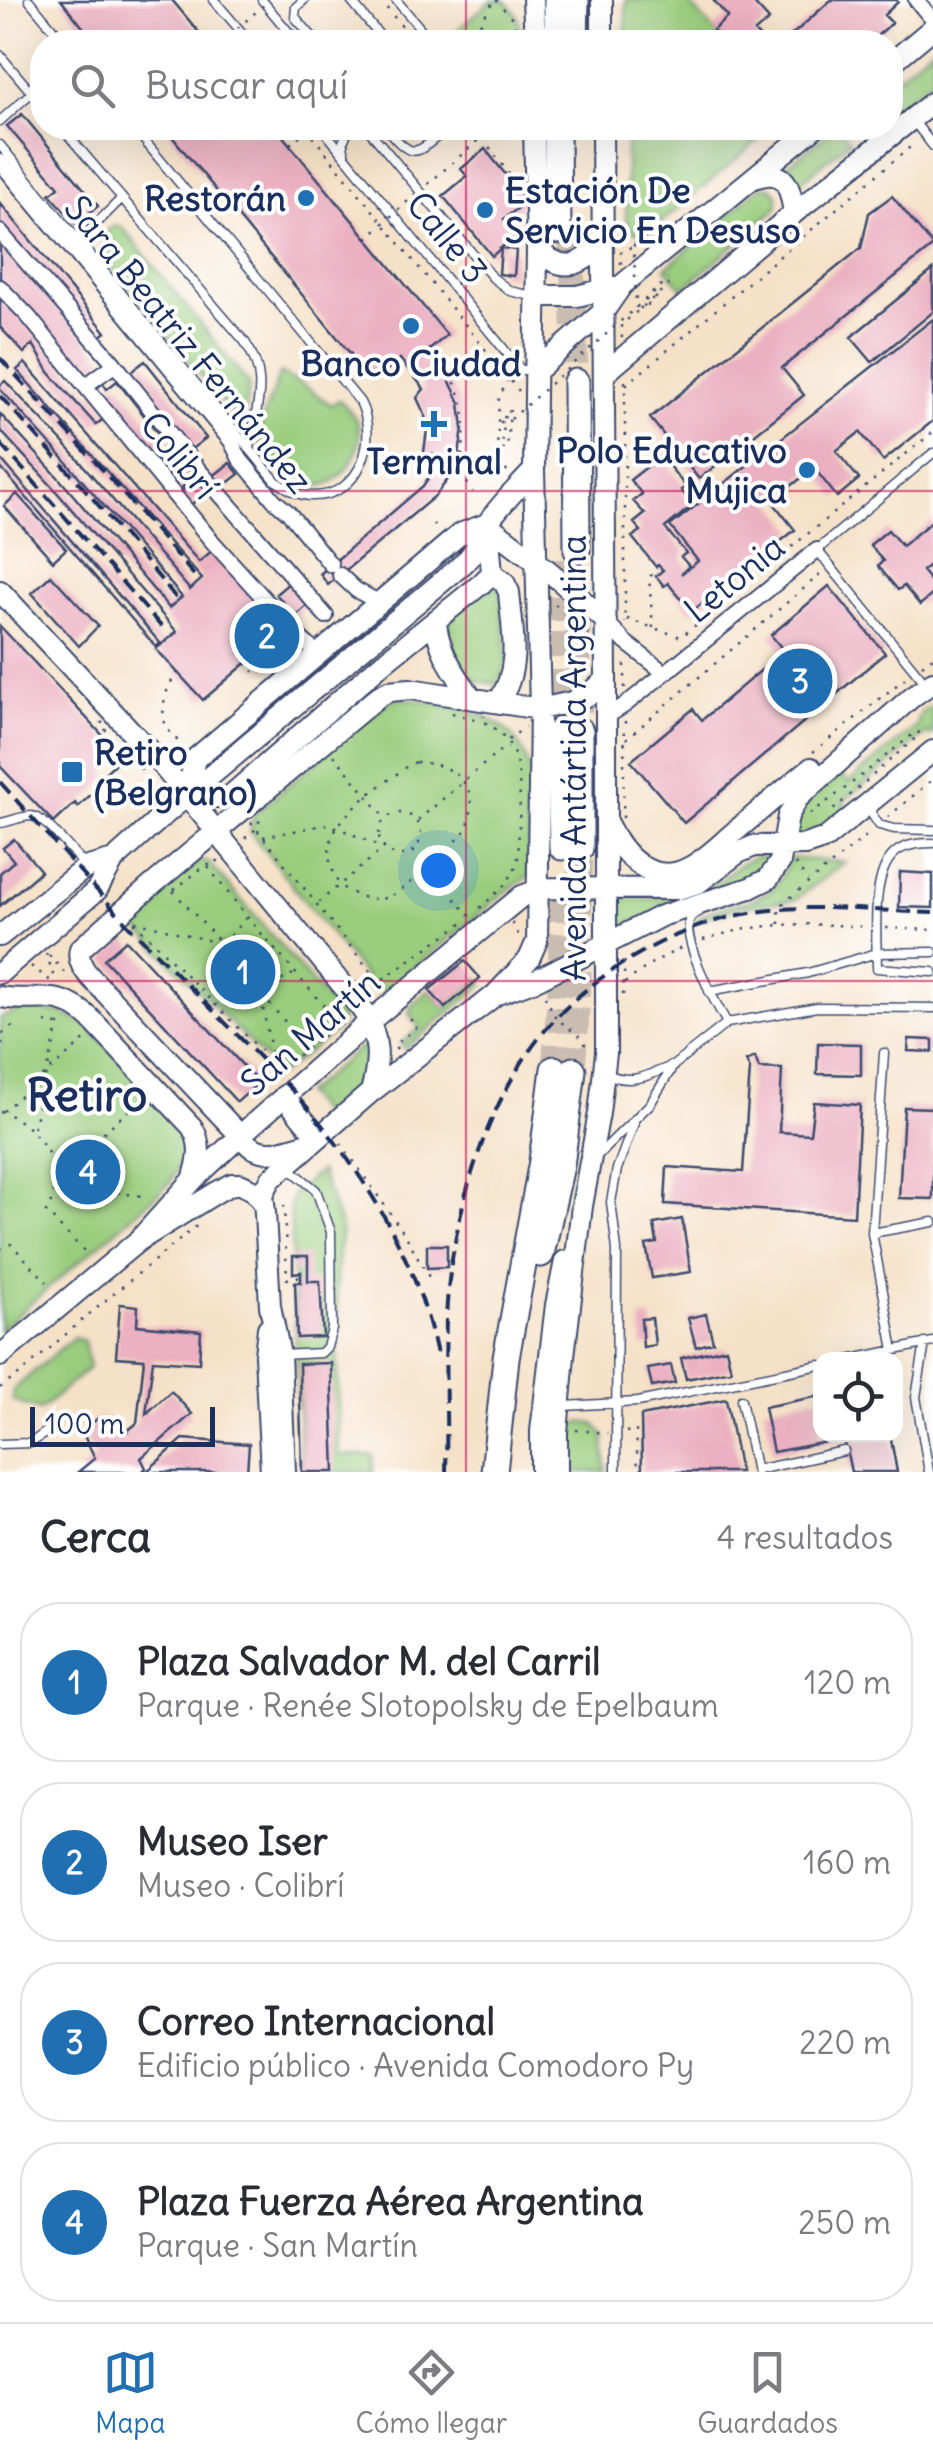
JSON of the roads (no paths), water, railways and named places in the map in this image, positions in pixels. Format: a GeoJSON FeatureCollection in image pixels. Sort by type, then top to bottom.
{"type":"FeatureCollection","features":[{"type":"Feature","properties":{"kind":"highway"},"geometry":{"type":"LineString","coordinates":[[557,0],[557,30]]}},
{"type":"Feature","properties":{"kind":"highway"},"geometry":{"type":"LineString","coordinates":[[575,30],[576,0]]}},
{"type":"Feature","properties":{"kind":"highway"},"geometry":{"type":"LineString","coordinates":[[558,140],[564,230],[572,140]]}},
{"type":"Feature","properties":{"kind":"highway"},"geometry":{"type":"LineString","coordinates":[[557,378],[558,554]]}},
{"type":"Feature","properties":{"kind":"highway"},"geometry":{"type":"LineString","coordinates":[[570,732],[571,848]]}},
{"type":"Feature","properties":{"kind":"highway"},"geometry":{"type":"LineString","coordinates":[[494,1472],[506,1358],[542,1161],[564,1070],[561,1166],[522,1364],[511,1472]]}},
{"type":"Feature","properties":{"kind":"main road"},"geometry":{"type":"LineString","coordinates":[[533,0],[534,30]]}},
{"type":"Feature","properties":{"kind":"main road"},"geometry":{"type":"LineString","coordinates":[[602,0],[602,30]]}},
{"type":"Feature","properties":{"kind":"main road"},"geometry":{"type":"LineString","coordinates":[[903,53],[933,28]]}},
{"type":"Feature","properties":{"kind":"main road"},"geometry":{"type":"LineString","coordinates":[[908,126],[933,102]]}},
{"type":"Feature","properties":{"kind":"main road","name":"Avenida Antártida Argentina"},"geometry":{"type":"LineString","coordinates":[[494,996],[534,952],[538,934],[540,709],[558,554],[534,470],[557,378],[537,296],[534,140]]}},
{"type":"Feature","properties":{"kind":"main road","name":"Avenida Antártida Argentina"},"geometry":{"type":"LineString","coordinates":[[541,1472],[541,1431],[556,1305],[592,1162],[605,1072],[604,374],[610,296],[603,242],[602,140]]}},
{"type":"Feature","properties":{"kind":"main road"},"geometry":{"type":"LineString","coordinates":[[557,378],[610,296],[800,140]]}},
{"type":"Feature","properties":{"kind":"main road"},"geometry":{"type":"LineString","coordinates":[[604,374],[794,213],[890,140]]}},
{"type":"Feature","properties":{"kind":"main road"},"geometry":{"type":"LineString","coordinates":[[754,178],[765,174],[787,183],[794,213]]}},
{"type":"Feature","properties":{"kind":"main road"},"geometry":{"type":"LineString","coordinates":[[537,249],[546,258],[572,265],[584,261],[603,242]]}},
{"type":"Feature","properties":{"kind":"main road"},"geometry":{"type":"LineString","coordinates":[[537,296],[610,296]]}},
{"type":"Feature","properties":{"kind":"main road"},"geometry":{"type":"LineString","coordinates":[[0,972],[97,890],[114,860],[186,796],[464,563],[476,550],[487,524],[502,504],[534,470]]}},
{"type":"Feature","properties":{"kind":"main road"},"geometry":{"type":"LineString","coordinates":[[186,796],[195,759],[460,534],[487,524],[558,554],[607,624]]}},
{"type":"Feature","properties":{"kind":"main road"},"geometry":{"type":"LineString","coordinates":[[486,700],[510,682],[514,660],[509,592],[492,573],[487,524]]}},
{"type":"Feature","properties":{"kind":"main road"},"geometry":{"type":"LineString","coordinates":[[186,796],[229,797],[492,573]]}},
{"type":"Feature","properties":{"kind":"main road"},"geometry":{"type":"LineString","coordinates":[[0,591],[145,747],[332,972],[369,1022],[377,1043],[371,1092]]}},
{"type":"Feature","properties":{"kind":"main road"},"geometry":{"type":"LineString","coordinates":[[436,620],[439,644],[451,668],[486,700]]}},
{"type":"Feature","properties":{"kind":"main road"},"geometry":{"type":"LineString","coordinates":[[315,1140],[265,1153],[254,1150],[82,965],[73,969],[85,942],[379,696],[402,681],[405,662],[394,654]]}},
{"type":"Feature","properties":{"kind":"main road"},"geometry":{"type":"LineString","coordinates":[[540,709],[572,702],[606,680]]}},
{"type":"Feature","properties":{"kind":"main road"},"geometry":{"type":"LineString","coordinates":[[390,691],[410,688],[606,716]]}},
{"type":"Feature","properties":{"kind":"main road"},"geometry":{"type":"LineString","coordinates":[[606,820],[623,851],[640,866],[659,873],[683,870],[703,858],[816,764],[927,690]]}},
{"type":"Feature","properties":{"kind":"main road"},"geometry":{"type":"LineString","coordinates":[[285,1472],[280,1355],[270,1306],[262,1201],[267,1186],[371,1092],[494,996],[538,979],[661,916],[772,876],[780,862],[788,816],[796,800],[892,715]]}},
{"type":"Feature","properties":{"kind":"main road"},"geometry":{"type":"LineString","coordinates":[[539,889],[678,890],[698,883],[748,848],[805,846],[821,841],[933,751]]}},
{"type":"Feature","properties":{"kind":"main road"},"geometry":{"type":"LineString","coordinates":[[0,936],[88,867],[114,860]]}},
{"type":"Feature","properties":{"kind":"main road","name":"San Martín"},"geometry":{"type":"LineString","coordinates":[[138,1241],[193,1180],[284,1096],[502,910],[539,889]]}},
{"type":"Feature","properties":{"kind":"main road"},"geometry":{"type":"LineString","coordinates":[[5,1001],[45,996],[79,1008],[192,1127],[200,1152],[193,1180]]}},
{"type":"Feature","properties":{"kind":"main road"},"geometry":{"type":"LineString","coordinates":[[284,1096],[315,1140]]}},
{"type":"Feature","properties":{"kind":"main road"},"geometry":{"type":"LineString","coordinates":[[178,1111],[239,1136]]}},
{"type":"Feature","properties":{"kind":"main road","name":"San Martín"},"geometry":{"type":"LineString","coordinates":[[0,1356],[138,1241],[216,1192],[232,1184],[245,1185],[262,1201]]}},
{"type":"Feature","properties":{"kind":"main road","name":"Avenida Antártida Argentina"},"geometry":{"type":"LineString","coordinates":[[556,1472],[556,1432],[582,1206]]}},
{"type":"Feature","properties":{"kind":"main road"},"geometry":{"type":"LineString","coordinates":[[270,1306],[265,1355],[271,1472]]}},
{"type":"Feature","properties":{"kind":"street"},"geometry":{"type":"LineString","coordinates":[[917,1],[933,20]]}},
{"type":"Feature","properties":{"kind":"street","name":"Sara Beatriz Fernández"},"geometry":{"type":"LineString","coordinates":[[0,162],[231,442],[240,460],[274,500],[335,570],[356,590],[380,603]]}},
{"type":"Feature","properties":{"kind":"street"},"geometry":{"type":"LineString","coordinates":[[0,232],[326,616]]}},
{"type":"Feature","properties":{"kind":"street","name":"Colibrí"},"geometry":{"type":"LineString","coordinates":[[0,288],[28,316],[212,540],[319,655]]}},
{"type":"Feature","properties":{"kind":"street"},"geometry":{"type":"LineString","coordinates":[[85,386],[114,364]]}},
{"type":"Feature","properties":{"kind":"street","name":"Letonia"},"geometry":{"type":"LineString","coordinates":[[606,716],[625,705],[817,550]]}},
{"type":"Feature","properties":{"kind":"street"},"geometry":{"type":"LineString","coordinates":[[607,624],[665,673]]}},
{"type":"Feature","properties":{"kind":"lane"},"geometry":{"type":"LineString","coordinates":[[29,0],[54,30]]}},
{"type":"Feature","properties":{"kind":"lane"},"geometry":{"type":"LineString","coordinates":[[214,0],[240,30]]}},
{"type":"Feature","properties":{"kind":"lane"},"geometry":{"type":"LineString","coordinates":[[304,0],[296,8],[295,16],[306,30]]}},
{"type":"Feature","properties":{"kind":"lane"},"geometry":{"type":"LineString","coordinates":[[350,0],[375,30]]}},
{"type":"Feature","properties":{"kind":"lane"},"geometry":{"type":"LineString","coordinates":[[396,0],[422,30]]}},
{"type":"Feature","properties":{"kind":"lane"},"geometry":{"type":"LineString","coordinates":[[263,2],[287,30]]}},
{"type":"Feature","properties":{"kind":"lane"},"geometry":{"type":"LineString","coordinates":[[0,55],[30,90]]}},
{"type":"Feature","properties":{"kind":"lane"},"geometry":{"type":"LineString","coordinates":[[0,121],[30,94]]}},
{"type":"Feature","properties":{"kind":"lane"},"geometry":{"type":"LineString","coordinates":[[908,126],[933,146]]}},
{"type":"Feature","properties":{"kind":"lane"},"geometry":{"type":"LineString","coordinates":[[72,140],[245,342],[257,362],[260,388],[250,449]]}},
{"type":"Feature","properties":{"kind":"lane"},"geometry":{"type":"LineString","coordinates":[[0,146],[276,481],[287,489],[312,496],[340,488],[360,468],[368,444],[368,421],[354,393],[144,140]]}},
{"type":"Feature","properties":{"kind":"lane","name":"Calle 3"},"geometry":{"type":"LineString","coordinates":[[332,140],[521,370],[557,378]]}},
{"type":"Feature","properties":{"kind":"lane"},"geometry":{"type":"LineString","coordinates":[[344,140],[345,155]]}},
{"type":"Feature","properties":{"kind":"lane"},"geometry":{"type":"LineString","coordinates":[[379,140],[423,188],[493,278],[505,289],[537,296]]}},
{"type":"Feature","properties":{"kind":"lane"},"geometry":{"type":"LineString","coordinates":[[396,140],[410,151],[419,150],[432,140]]}},
{"type":"Feature","properties":{"kind":"lane"},"geometry":{"type":"LineString","coordinates":[[80,242],[122,198]]}},
{"type":"Feature","properties":{"kind":"lane","name":"Letonia"},"geometry":{"type":"LineString","coordinates":[[817,550],[933,453]]}},
{"type":"Feature","properties":{"kind":"lane"},"geometry":{"type":"LineString","coordinates":[[817,550],[927,690]]}},
{"type":"Feature","properties":{"kind":"lane"},"geometry":{"type":"LineString","coordinates":[[866,806],[879,825],[933,830]]}},
{"type":"Feature","properties":{"kind":"lane"},"geometry":{"type":"LineString","coordinates":[[0,823],[38,817],[88,867]]}},
{"type":"Feature","properties":{"kind":"lane"},"geometry":{"type":"LineString","coordinates":[[933,843],[896,852],[884,867],[876,927],[877,968],[933,972]]}},
{"type":"Feature","properties":{"kind":"lane"},"geometry":{"type":"LineString","coordinates":[[727,1023],[709,991],[688,930],[692,915],[738,891]]}},
{"type":"Feature","properties":{"kind":"lane"},"geometry":{"type":"LineString","coordinates":[[709,991],[808,974],[877,954],[933,952]]}},
{"type":"Feature","properties":{"kind":"lane"},"geometry":{"type":"LineString","coordinates":[[605,1072],[620,1080],[636,1080],[674,1065],[727,1023],[817,1006],[933,1008]]}},
{"type":"Feature","properties":{"kind":"lane"},"geometry":{"type":"LineString","coordinates":[[884,1053],[872,1234],[894,1350]]}},
{"type":"Feature","properties":{"kind":"lane"},"geometry":{"type":"LineString","coordinates":[[592,1162],[650,1104],[674,1065]]}},
{"type":"Feature","properties":{"kind":"lane"},"geometry":{"type":"LineString","coordinates":[[616,1472],[617,1250],[611,1202],[617,1169],[636,1118]]}},
{"type":"Feature","properties":{"kind":"lane"},"geometry":{"type":"LineString","coordinates":[[280,1355],[321,1353],[332,1329],[329,1225],[313,1186],[285,1166]]}},
{"type":"Feature","properties":{"kind":"lane"},"geometry":{"type":"LineString","coordinates":[[872,1234],[933,1222]]}},
{"type":"Feature","properties":{"kind":"lane"},"geometry":{"type":"LineString","coordinates":[[885,1352],[929,1343],[916,1397],[929,1472]]}},
{"type":"Feature","properties":{"kind":"lane"},"geometry":{"type":"LineString","coordinates":[[559,1406],[638,1402],[813,1366]]}},
{"type":"Feature","properties":{"kind":"lane"},"geometry":{"type":"LineString","coordinates":[[742,1400],[756,1471],[844,1451]]}},
{"type":"Feature","properties":{"kind":"lane"},"geometry":{"type":"LineString","coordinates":[[0,1444],[31,1443],[53,1426]]}},
{"type":"Feature","properties":{"kind":"tunnel"},"geometry":{"type":"LineString","coordinates":[[571,228],[576,382]]}},
{"type":"Feature","properties":{"kind":"tunnel"},"geometry":{"type":"LineString","coordinates":[[560,550],[560,732]]}},
{"type":"Feature","properties":{"kind":"tunnel"},"geometry":{"type":"LineString","coordinates":[[577,576],[580,731]]}},
{"type":"Feature","properties":{"kind":"tunnel"},"geometry":{"type":"LineString","coordinates":[[573,1070],[579,981],[580,848]]}},
{"type":"Feature","properties":{"kind":"tunnel"},"geometry":{"type":"LineString","coordinates":[[554,1069],[562,882]]}},
{"type":"Feature","properties":{"kind":"railway"},"geometry":{"type":"LineString","coordinates":[[0,358],[199,581]]}},
{"type":"Feature","properties":{"kind":"railway"},"geometry":{"type":"LineString","coordinates":[[0,396],[177,599]]}},
{"type":"Feature","properties":{"kind":"railway"},"geometry":{"type":"LineString","coordinates":[[0,443],[166,632]]}},
{"type":"Feature","properties":{"kind":"railway"},"geometry":{"type":"LineString","coordinates":[[0,782],[128,925],[292,1090],[341,1150],[401,1250],[429,1322],[438,1359]]}},
{"type":"Feature","properties":{"kind":"railway"},"geometry":{"type":"LineString","coordinates":[[446,1472],[447,1307],[459,1222],[476,1159],[501,1099],[535,1043],[555,1019],[595,983],[642,952],[718,920],[791,909],[933,913]]}},
{"type":"Feature","properties":{"kind":"place","name":"Restorán"},"geometry":{"type":"Point","coordinates":[306,198]}},
{"type":"Feature","properties":{"kind":"place","name":"Estación De Servicio En Desuso"},"geometry":{"type":"Point","coordinates":[485,210]}},
{"type":"Feature","properties":{"kind":"place","name":"Banco Ciudad"},"geometry":{"type":"Point","coordinates":[411,326]}},
{"type":"Feature","properties":{"kind":"place","name":"Terminal"},"geometry":{"type":"Point","coordinates":[434,424]}},
{"type":"Feature","properties":{"kind":"place","name":"Polo Educativo Mujica"},"geometry":{"type":"Point","coordinates":[807,470]}},
{"type":"Feature","properties":{"kind":"place","name":"Museo Iser"},"geometry":{"type":"Point","coordinates":[267,636]}},
{"type":"Feature","properties":{"kind":"place","name":"Correo Internacional"},"geometry":{"type":"Point","coordinates":[800,681]}},
{"type":"Feature","properties":{"kind":"place","name":"Retiro (Belgrano)"},"geometry":{"type":"Point","coordinates":[72,772]}},
{"type":"Feature","properties":{"kind":"place","name":"Plaza Salvador M. del Carril"},"geometry":{"type":"Point","coordinates":[243,972]}},
{"type":"Feature","properties":{"kind":"place","name":"Plaza Fuerza Aérea Argentina"},"geometry":{"type":"Point","coordinates":[88,1172]}},
{"type":"Feature","properties":{"kind":"district","name":"Retiro"},"geometry":{"type":"Point","coordinates":[87,1095]}}]}
